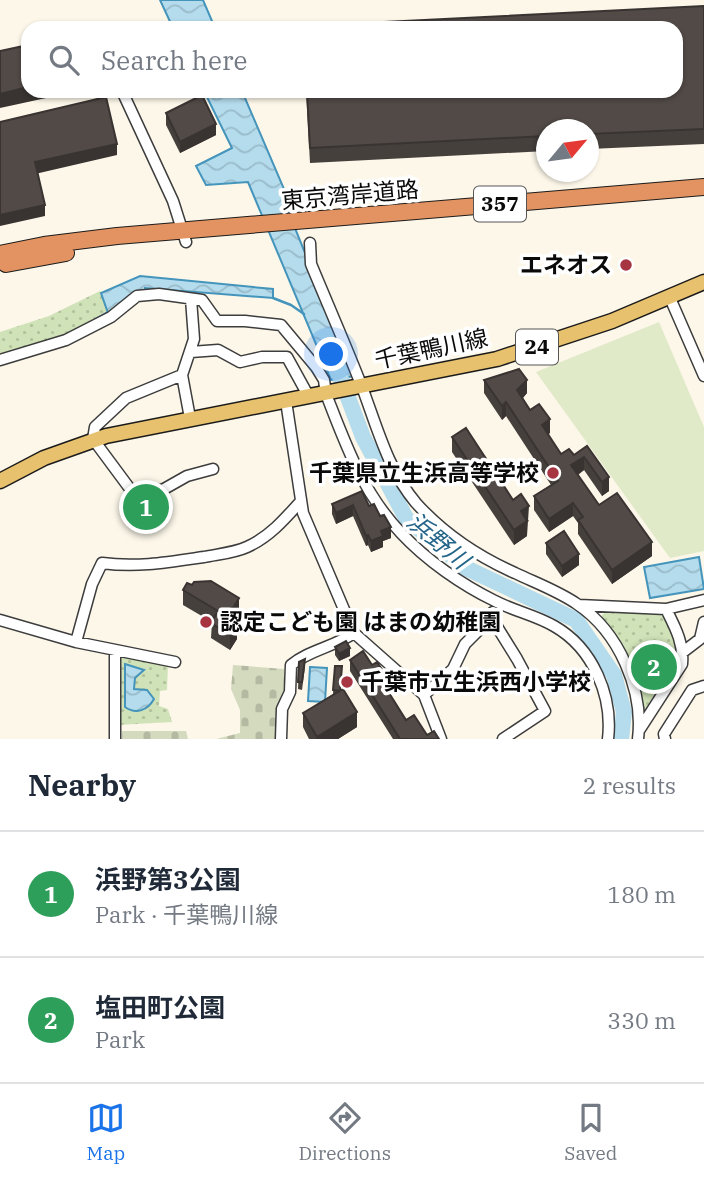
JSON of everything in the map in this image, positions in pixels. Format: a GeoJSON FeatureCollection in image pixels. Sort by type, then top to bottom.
{"type":"FeatureCollection","features":[{"type":"Feature","properties":{"kind":"highway","name":"東京湾岸道路"},"geometry":{"type":"LineString","coordinates":[[302,232],[704,187]]}},
{"type":"Feature","properties":{"kind":"highway","name":"東京湾岸道路"},"geometry":{"type":"LineString","coordinates":[[0,265],[71,252],[185,237],[263,230],[302,232],[704,197]]}},
{"type":"Feature","properties":{"kind":"highway","name":"東京湾岸道路"},"geometry":{"type":"LineString","coordinates":[[0,254],[68,242],[185,237]]}},
{"type":"Feature","properties":{"kind":"main road","name":"千葉鴨川線"},"geometry":{"type":"LineString","coordinates":[[0,481],[44,458],[93,439],[497,359],[600,326],[704,282]]}},
{"type":"Feature","properties":{"kind":"street"},"geometry":{"type":"LineString","coordinates":[[125,98],[173,201],[185,237]]}},
{"type":"Feature","properties":{"kind":"street"},"geometry":{"type":"LineString","coordinates":[[302,232],[393,471],[416,502],[447,531],[479,555],[554,590],[579,605],[603,628],[619,651],[632,679],[638,703],[639,734]]}},
{"type":"Feature","properties":{"kind":"street"},"geometry":{"type":"LineString","coordinates":[[0,360],[66,340],[111,317],[137,296],[159,294],[202,300],[216,321],[245,321],[281,326],[324,380],[358,475],[401,533],[429,558],[474,590],[497,603],[556,627],[584,652],[599,678],[609,704],[608,739]]}},
{"type":"Feature","properties":{"kind":"street"},"geometry":{"type":"LineString","coordinates":[[670,298],[704,376]]}},
{"type":"Feature","properties":{"kind":"street"},"geometry":{"type":"LineString","coordinates":[[190,418],[181,375],[194,339],[191,299]]}},
{"type":"Feature","properties":{"kind":"street"},"geometry":{"type":"LineString","coordinates":[[191,352],[218,350],[240,362],[262,357],[286,357],[309,397]]}},
{"type":"Feature","properties":{"kind":"street"},"geometry":{"type":"LineString","coordinates":[[181,375],[126,398],[95,427],[93,439],[136,497],[164,489],[187,476],[214,469]]}},
{"type":"Feature","properties":{"kind":"street"},"geometry":{"type":"LineString","coordinates":[[286,401],[300,502],[354,633],[424,695],[442,739]]}},
{"type":"Feature","properties":{"kind":"street"},"geometry":{"type":"LineString","coordinates":[[76,642],[92,584],[102,563],[119,566],[152,565],[245,548],[281,524],[300,502]]}},
{"type":"Feature","properties":{"kind":"street"},"geometry":{"type":"LineString","coordinates":[[579,605],[666,609],[704,600]]}},
{"type":"Feature","properties":{"kind":"street"},"geometry":{"type":"LineString","coordinates":[[424,695],[453,669],[465,644],[491,617],[497,603]]}},
{"type":"Feature","properties":{"kind":"street"},"geometry":{"type":"LineString","coordinates":[[639,734],[682,664],[683,652],[679,635],[666,609]]}},
{"type":"Feature","properties":{"kind":"street"},"geometry":{"type":"LineString","coordinates":[[491,617],[545,710],[503,739]]}},
{"type":"Feature","properties":{"kind":"street"},"geometry":{"type":"LineString","coordinates":[[0,620],[76,642],[175,662]]}},
{"type":"Feature","properties":{"kind":"street"},"geometry":{"type":"LineString","coordinates":[[683,652],[700,639],[704,622]]}},
{"type":"Feature","properties":{"kind":"street"},"geometry":{"type":"LineString","coordinates":[[281,739],[282,709],[289,692],[291,665],[301,657],[344,640],[354,633]]}},
{"type":"Feature","properties":{"kind":"street"},"geometry":{"type":"LineString","coordinates":[[115,651],[115,739]]}},
{"type":"Feature","properties":{"kind":"street"},"geometry":{"type":"LineString","coordinates":[[664,739],[664,734],[692,690],[703,688]]}},
{"type":"Feature","properties":{"kind":"green space"},"geometry":{"type":"Polygon","coordinates":[[[100,291],[107,311],[63,336],[0,355],[0,332],[49,316],[100,291]]]}},
{"type":"Feature","properties":{"kind":"green space"},"geometry":{"type":"Polygon","coordinates":[[[659,322],[704,427],[704,551],[670,558],[536,372],[659,322]]]}},
{"type":"Feature","properties":{"kind":"green space"},"geometry":{"type":"Polygon","coordinates":[[[152,496],[158,513],[148,516],[146,512],[138,510],[136,505],[139,500],[152,496]]]}},
{"type":"Feature","properties":{"kind":"green space"},"geometry":{"type":"Polygon","coordinates":[[[606,612],[664,615],[680,645],[681,662],[643,720],[640,694],[602,621],[602,615],[606,612]]]}},
{"type":"Feature","properties":{"kind":"green space"},"geometry":{"type":"Polygon","coordinates":[[[117,654],[168,664],[167,690],[160,691],[159,706],[168,709],[172,722],[117,725],[117,654]]]}},
{"type":"Feature","properties":{"kind":"green space"},"geometry":{"type":"Polygon","coordinates":[[[233,665],[284,669],[287,690],[279,739],[216,739],[240,733],[240,710],[231,689],[233,665]]]}},
{"type":"Feature","properties":{"kind":"green space"},"geometry":{"type":"Polygon","coordinates":[[[122,731],[186,731],[188,739],[122,739],[122,731]]]}},
{"type":"Feature","properties":{"kind":"water"},"geometry":{"type":"Polygon","coordinates":[[[160,0],[203,0],[212,21],[170,21],[160,0]]]}},
{"type":"Feature","properties":{"kind":"water"},"geometry":{"type":"Polygon","coordinates":[[[207,98],[245,98],[290,203],[288,211],[355,376],[331,380],[248,182],[206,185],[196,166],[232,148],[207,98]]]}},
{"type":"Feature","properties":{"kind":"water"},"geometry":{"type":"Polygon","coordinates":[[[140,276],[273,289],[273,298],[145,288],[108,313],[101,293],[140,276]]]}},
{"type":"Feature","properties":{"kind":"water"},"geometry":{"type":"Polygon","coordinates":[[[699,557],[704,589],[650,598],[644,567],[699,557]]]}},
{"type":"Feature","properties":{"kind":"water"},"geometry":{"type":"Polygon","coordinates":[[[125,664],[144,670],[135,678],[134,689],[147,690],[154,699],[141,710],[133,711],[125,707],[125,664]]]}},
{"type":"Feature","properties":{"kind":"water"},"geometry":{"type":"Polygon","coordinates":[[[310,667],[327,668],[325,702],[308,701],[310,667]]]}},
{"type":"Feature","properties":{"kind":"building"},"geometry":{"type":"Polygon","coordinates":[[[704,6],[704,129],[599,134],[599,119],[536,119],[536,137],[310,148],[307,98],[683,98],[683,21],[404,21],[704,6]]]}},
{"type":"Feature","properties":{"kind":"building"},"geometry":{"type":"Polygon","coordinates":[[[21,46],[21,89],[0,94],[0,51],[21,46]]]}},
{"type":"Feature","properties":{"kind":"building"},"geometry":{"type":"Polygon","coordinates":[[[106,98],[117,144],[35,162],[45,205],[0,215],[0,122],[106,98]]]}},
{"type":"Feature","properties":{"kind":"building"},"geometry":{"type":"Polygon","coordinates":[[[196,98],[203,98],[216,124],[180,142],[166,113],[196,98]]]}},
{"type":"Feature","properties":{"kind":"building"},"geometry":{"type":"Polygon","coordinates":[[[519,369],[527,380],[517,390],[530,410],[539,404],[550,419],[542,425],[561,454],[569,449],[574,455],[587,446],[609,477],[602,482],[584,457],[571,465],[599,505],[617,493],[652,542],[612,570],[578,520],[583,517],[573,503],[549,519],[534,496],[558,481],[506,402],[502,406],[484,380],[519,369]]]}},
{"type":"Feature","properties":{"kind":"building"},"geometry":{"type":"Polygon","coordinates":[[[466,428],[513,500],[521,494],[529,506],[521,511],[527,521],[514,530],[452,437],[466,428]]]}},
{"type":"Feature","properties":{"kind":"building"},"geometry":{"type":"Polygon","coordinates":[[[362,491],[369,506],[374,504],[380,516],[384,515],[391,527],[381,531],[383,536],[371,541],[368,535],[366,536],[353,505],[336,513],[332,504],[362,491]]]}},
{"type":"Feature","properties":{"kind":"building"},"geometry":{"type":"Polygon","coordinates":[[[564,531],[579,554],[562,566],[546,543],[564,531]]]}},
{"type":"Feature","properties":{"kind":"building"},"geometry":{"type":"Polygon","coordinates":[[[211,581],[239,598],[227,618],[237,624],[230,635],[211,623],[218,611],[183,590],[187,583],[192,585],[194,582],[211,581]]]}},
{"type":"Feature","properties":{"kind":"building"},"geometry":{"type":"Polygon","coordinates":[[[346,641],[350,648],[339,654],[335,647],[346,641]]]}},
{"type":"Feature","properties":{"kind":"building"},"geometry":{"type":"Polygon","coordinates":[[[363,651],[372,665],[377,662],[385,674],[379,677],[406,720],[414,715],[427,735],[434,731],[439,739],[400,739],[350,660],[363,651]]]}},
{"type":"Feature","properties":{"kind":"building"},"geometry":{"type":"Polygon","coordinates":[[[305,659],[302,682],[298,682],[299,662],[305,659]]]}},
{"type":"Feature","properties":{"kind":"building"},"geometry":{"type":"Polygon","coordinates":[[[335,666],[342,666],[340,691],[333,690],[335,666]]]}},
{"type":"Feature","properties":{"kind":"building"},"geometry":{"type":"Polygon","coordinates":[[[343,689],[357,712],[317,737],[303,713],[343,689]]]}},
{"type":"Feature","properties":{"kind":"waterway"},"geometry":{"type":"LineString","coordinates":[[273,298],[304,314]]}},
{"type":"Feature","properties":{"kind":"waterway"},"geometry":{"type":"LineString","coordinates":[[96,319],[108,312]]}},
{"type":"Feature","properties":{"kind":"waterway","name":"浜野川"},"geometry":{"type":"LineString","coordinates":[[333,358],[363,437],[406,518],[464,567],[576,620],[614,675],[624,712],[621,739]]}},
{"type":"Feature","properties":{"kind":"place","name":"エネオス"},"geometry":{"type":"Point","coordinates":[626,265]}},
{"type":"Feature","properties":{"kind":"place","name":"千葉県立生浜高等学校"},"geometry":{"type":"Point","coordinates":[553,473]}},
{"type":"Feature","properties":{"kind":"place","name":"浜野第3公園"},"geometry":{"type":"Point","coordinates":[146,507]}},
{"type":"Feature","properties":{"kind":"place","name":"認定こども園 はまの幼稚園"},"geometry":{"type":"Point","coordinates":[206,622]}},
{"type":"Feature","properties":{"kind":"place","name":"塩田町公園"},"geometry":{"type":"Point","coordinates":[654,667]}},
{"type":"Feature","properties":{"kind":"place","name":"千葉市立生浜西小学校"},"geometry":{"type":"Point","coordinates":[347,682]}}]}
